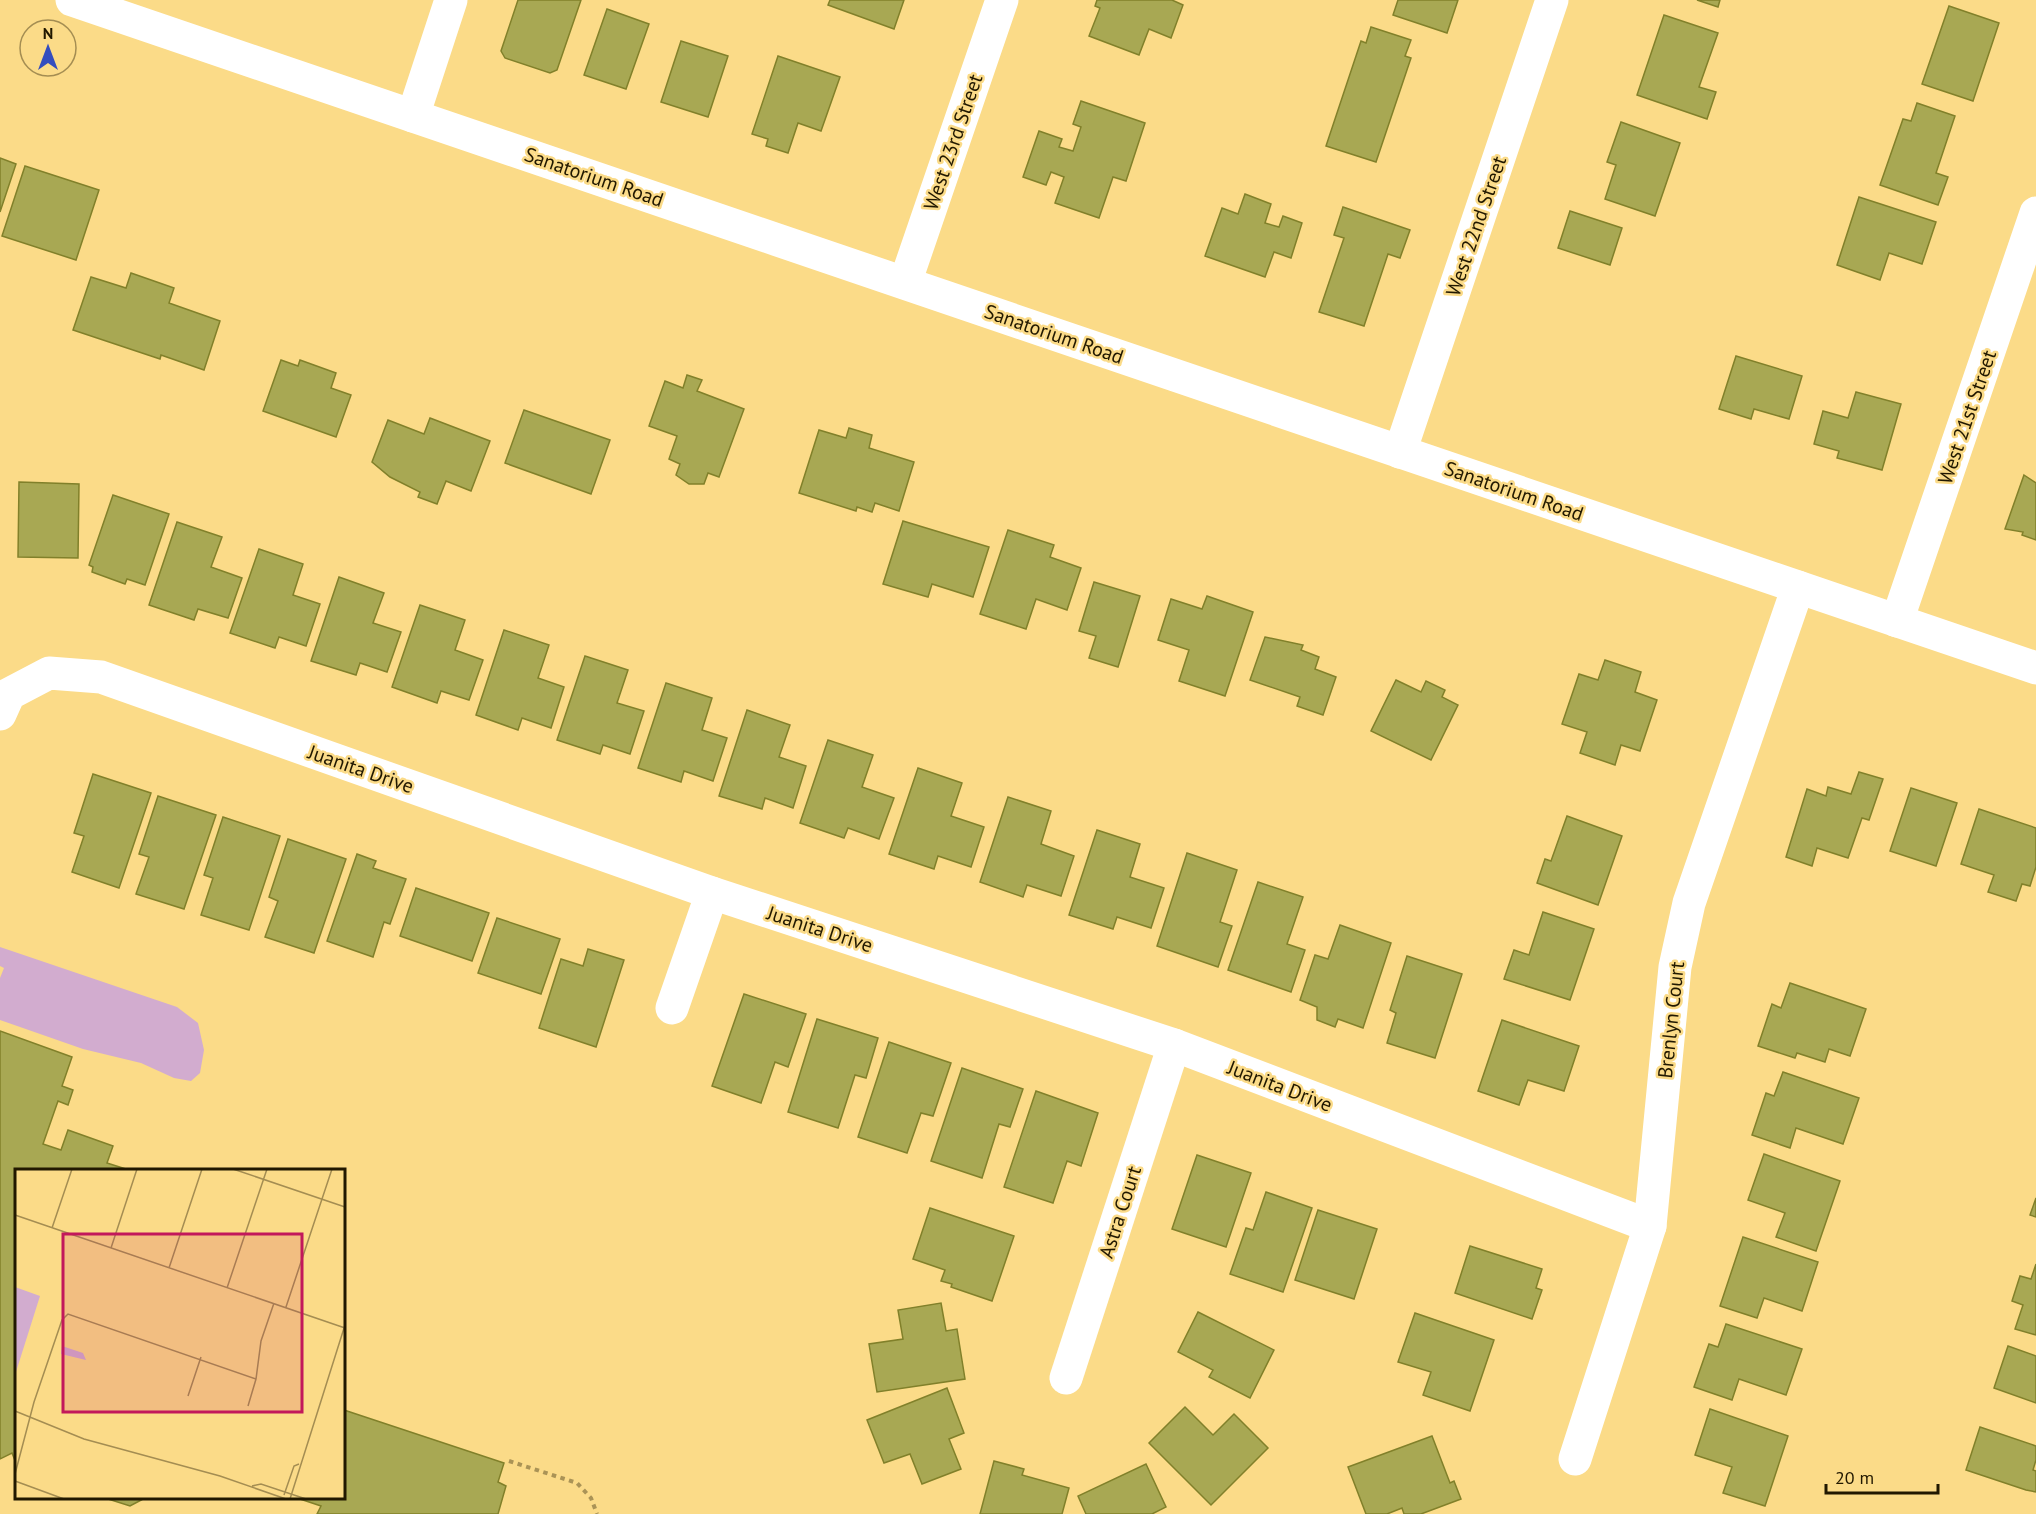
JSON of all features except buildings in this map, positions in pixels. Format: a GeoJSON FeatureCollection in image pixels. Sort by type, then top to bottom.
{"type":"FeatureCollection","features":[{"type":"Feature","properties":{"kind":"street","name":"Sanatorium Road"},"geometry":{"type":"LineString","coordinates":[[72,0],[2036,668]]}},
{"type":"Feature","properties":{"kind":"street"},"geometry":{"type":"LineString","coordinates":[[413,116],[451,0]]}},
{"type":"Feature","properties":{"kind":"street","name":"West 23rd Street"},"geometry":{"type":"LineString","coordinates":[[905,283],[1002,0]]}},
{"type":"Feature","properties":{"kind":"street","name":"West 22nd Street"},"geometry":{"type":"LineString","coordinates":[[1400,452],[1552,0]]}},
{"type":"Feature","properties":{"kind":"street","name":"West 21st Street"},"geometry":{"type":"LineString","coordinates":[[1897,621],[2036,213]]}},
{"type":"Feature","properties":{"kind":"street","name":"Brenlyn Court"},"geometry":{"type":"LineString","coordinates":[[1575,1459],[1650,1226],[1675,967],[1689,903],[1798,587]]}},
{"type":"Feature","properties":{"kind":"street","name":"Juanita Drive"},"geometry":{"type":"LineString","coordinates":[[0,714],[9,694],[49,673],[101,677],[712,893],[1174,1045],[1650,1226]]}},
{"type":"Feature","properties":{"kind":"street"},"geometry":{"type":"LineString","coordinates":[[672,1008],[712,893]]}},
{"type":"Feature","properties":{"kind":"street","name":"Astra Court"},"geometry":{"type":"LineString","coordinates":[[1066,1378],[1174,1045]]}},
{"type":"Feature","properties":{"kind":"path"},"geometry":{"type":"LineString","coordinates":[[508,1461],[577,1483],[591,1498],[597,1514]]}},
{"type":"Feature","properties":{"kind":"shaded area"},"geometry":{"type":"Polygon","coordinates":[[[0,947],[177,1007],[198,1023],[204,1050],[200,1073],[191,1081],[174,1078],[141,1063],[83,1049],[0,1020],[0,978],[4,968],[0,966],[0,947]]]}}]}
